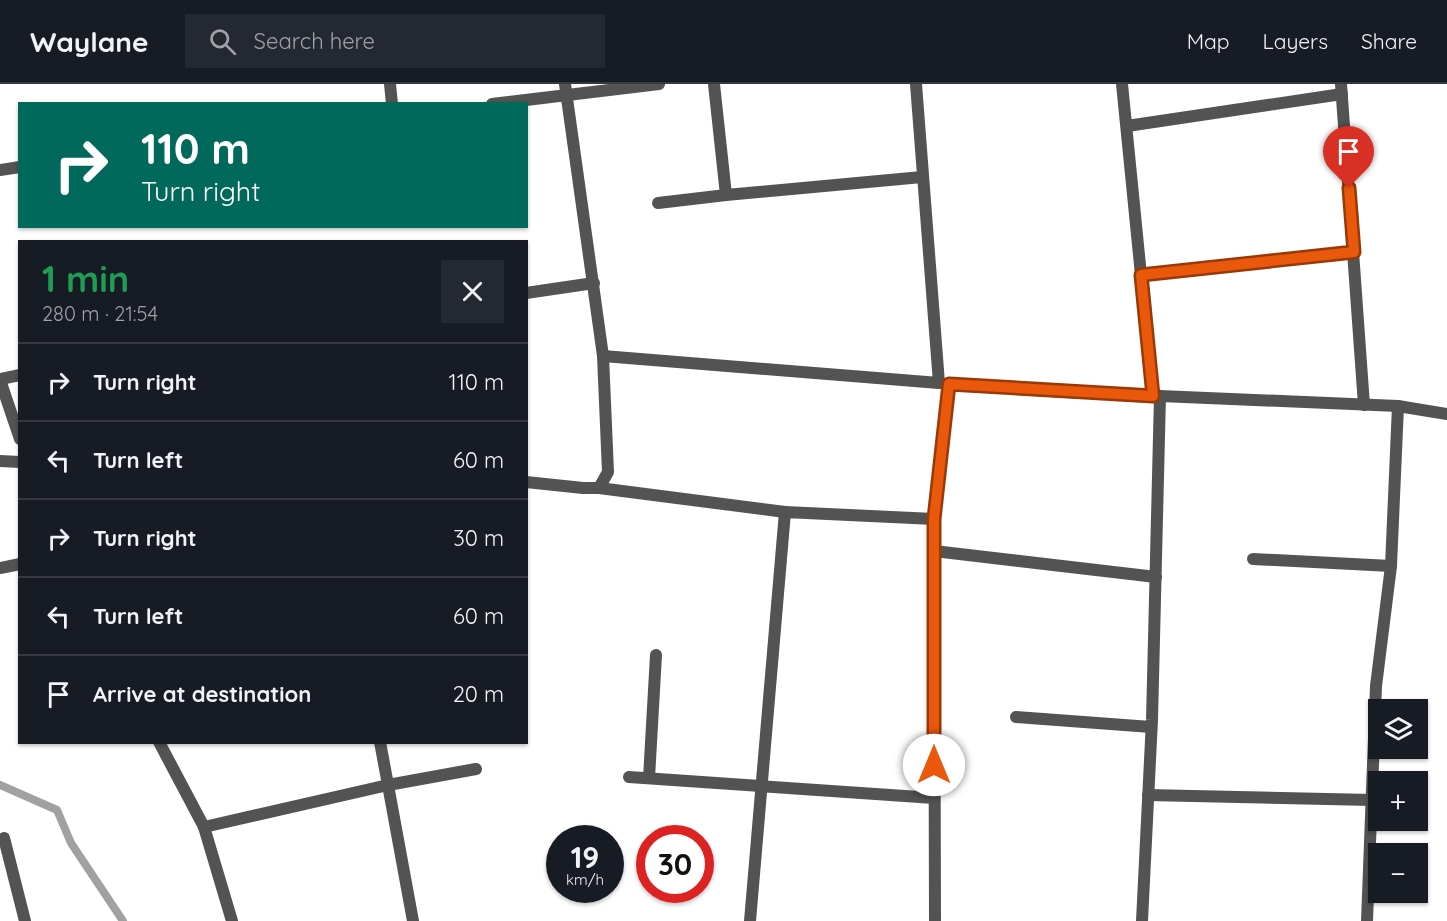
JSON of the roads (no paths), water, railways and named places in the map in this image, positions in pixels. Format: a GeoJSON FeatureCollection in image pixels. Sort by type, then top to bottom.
{"type":"FeatureCollection","features":[{"type":"Feature","properties":{"kind":"street"},"geometry":{"type":"LineString","coordinates":[[390,84],[392,102]]}},
{"type":"Feature","properties":{"kind":"street"},"geometry":{"type":"LineString","coordinates":[[502,102],[566,89],[659,84]]}},
{"type":"Feature","properties":{"kind":"street"},"geometry":{"type":"LineString","coordinates":[[714,84],[726,195]]}},
{"type":"Feature","properties":{"kind":"street"},"geometry":{"type":"LineString","coordinates":[[916,84],[922,177],[944,384],[934,519],[935,921]]}},
{"type":"Feature","properties":{"kind":"street"},"geometry":{"type":"LineString","coordinates":[[1122,84],[1141,275],[1157,396],[1156,577],[1142,921]]}},
{"type":"Feature","properties":{"kind":"street"},"geometry":{"type":"LineString","coordinates":[[566,89],[603,356],[608,472],[599,488]]}},
{"type":"Feature","properties":{"kind":"street"},"geometry":{"type":"LineString","coordinates":[[1127,126],[1342,89],[1364,405]]}},
{"type":"Feature","properties":{"kind":"street"},"geometry":{"type":"LineString","coordinates":[[0,170],[18,167]]}},
{"type":"Feature","properties":{"kind":"street"},"geometry":{"type":"LineString","coordinates":[[658,203],[922,177]]}},
{"type":"Feature","properties":{"kind":"street"},"geometry":{"type":"LineString","coordinates":[[1141,275],[1354,252]]}},
{"type":"Feature","properties":{"kind":"street"},"geometry":{"type":"LineString","coordinates":[[528,293],[594,283]]}},
{"type":"Feature","properties":{"kind":"street"},"geometry":{"type":"LineString","coordinates":[[603,356],[944,384],[1398,406],[1447,414]]}},
{"type":"Feature","properties":{"kind":"street"},"geometry":{"type":"LineString","coordinates":[[18,375],[0,379],[18,433]]}},
{"type":"Feature","properties":{"kind":"street"},"geometry":{"type":"LineString","coordinates":[[1373,771],[1376,686],[1391,566],[1398,406]]}},
{"type":"Feature","properties":{"kind":"street"},"geometry":{"type":"LineString","coordinates":[[0,461],[18,462]]}},
{"type":"Feature","properties":{"kind":"street"},"geometry":{"type":"LineString","coordinates":[[528,482],[583,489],[599,488],[785,512],[934,519]]}},
{"type":"Feature","properties":{"kind":"street"},"geometry":{"type":"LineString","coordinates":[[750,921],[785,512]]}},
{"type":"Feature","properties":{"kind":"street"},"geometry":{"type":"LineString","coordinates":[[934,551],[1156,577]]}},
{"type":"Feature","properties":{"kind":"street"},"geometry":{"type":"LineString","coordinates":[[1253,559],[1391,566]]}},
{"type":"Feature","properties":{"kind":"street"},"geometry":{"type":"LineString","coordinates":[[0,568],[18,564]]}},
{"type":"Feature","properties":{"kind":"street"},"geometry":{"type":"LineString","coordinates":[[649,778],[656,655]]}},
{"type":"Feature","properties":{"kind":"street"},"geometry":{"type":"LineString","coordinates":[[1016,717],[1151,727]]}},
{"type":"Feature","properties":{"kind":"street"},"geometry":{"type":"LineString","coordinates":[[160,744],[204,827],[232,921]]}},
{"type":"Feature","properties":{"kind":"street"},"geometry":{"type":"LineString","coordinates":[[380,744],[413,921]]}},
{"type":"Feature","properties":{"kind":"street"},"geometry":{"type":"LineString","coordinates":[[204,827],[388,785],[476,769]]}},
{"type":"Feature","properties":{"kind":"street"},"geometry":{"type":"LineString","coordinates":[[629,777],[934,798]]}},
{"type":"Feature","properties":{"kind":"street"},"geometry":{"type":"LineString","coordinates":[[1148,795],[1368,800]]}},
{"type":"Feature","properties":{"kind":"street"},"geometry":{"type":"LineString","coordinates":[[1367,921],[1371,831]]}},
{"type":"Feature","properties":{"kind":"street"},"geometry":{"type":"LineString","coordinates":[[4,838],[25,921]]}},
{"type":"Feature","properties":{"kind":"waterway"},"geometry":{"type":"LineString","coordinates":[[0,785],[57,810],[71,843],[123,921]]}}]}
